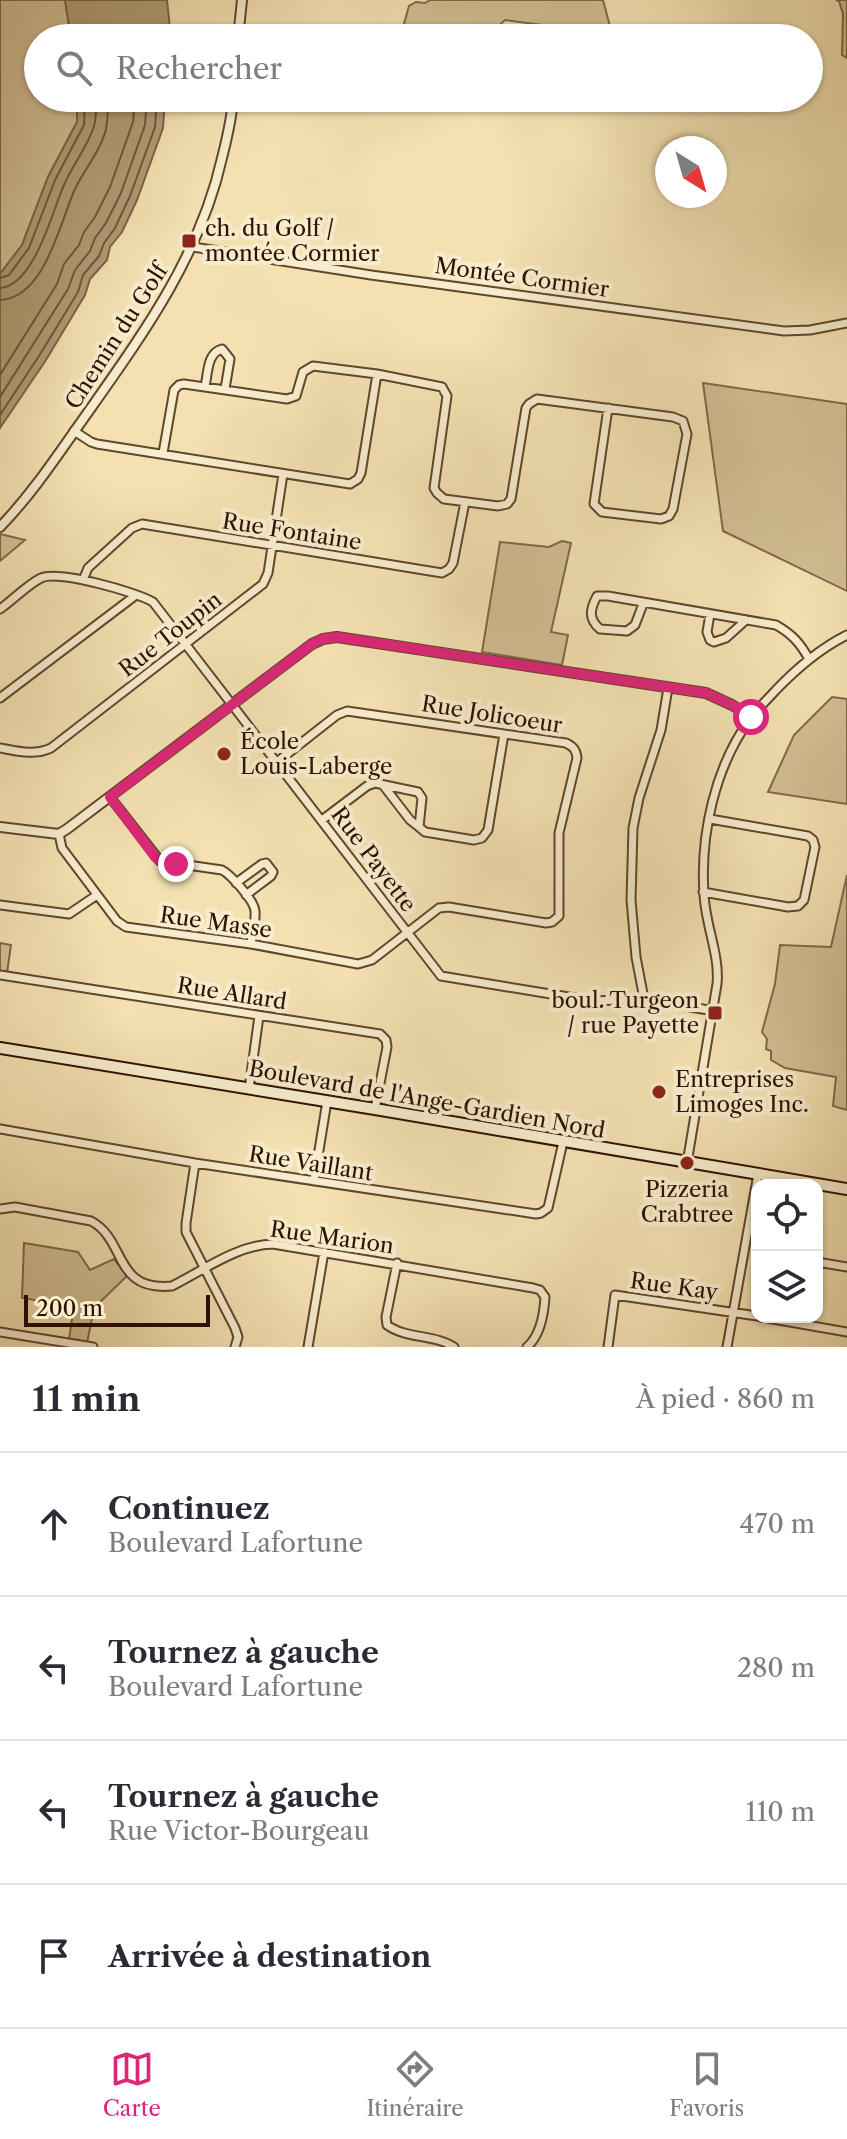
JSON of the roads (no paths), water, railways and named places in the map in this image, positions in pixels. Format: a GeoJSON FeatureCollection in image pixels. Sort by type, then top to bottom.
{"type":"FeatureCollection","features":[{"type":"Feature","properties":{"kind":"main road","name":"Boulevard de l'Ange-Gardien Nord"},"geometry":{"type":"LineString","coordinates":[[0,1048],[786,1179]]}},
{"type":"Feature","properties":{"kind":"main road","name":"Boulevard de l'Ange-Gardien Nord"},"geometry":{"type":"LineString","coordinates":[[823,1185],[847,1189]]}},
{"type":"Feature","properties":{"kind":"street"},"geometry":{"type":"LineString","coordinates":[[239,24],[242,0]]}},
{"type":"Feature","properties":{"kind":"street","name":"Chemin du Golf"},"geometry":{"type":"LineString","coordinates":[[0,527],[39,480],[154,317],[202,225],[220,170],[232,112]]}},
{"type":"Feature","properties":{"kind":"street","name":"Montée Cormier"},"geometry":{"type":"LineString","coordinates":[[193,247],[371,275],[784,331],[847,323]]}},
{"type":"Feature","properties":{"kind":"street"},"geometry":{"type":"LineString","coordinates":[[205,387],[211,357],[215,351],[222,349],[230,359],[225,389]]}},
{"type":"Feature","properties":{"kind":"street"},"geometry":{"type":"LineString","coordinates":[[163,453],[174,390],[179,385],[287,399],[296,396],[303,372],[313,366],[442,387],[447,396],[434,488],[444,499],[498,506],[507,504],[511,499],[526,408],[537,399],[608,408],[673,417],[683,421],[687,434],[673,509],[669,516],[661,519],[602,512],[594,504],[608,408]]}},
{"type":"Feature","properties":{"kind":"street"},"geometry":{"type":"LineString","coordinates":[[74,431],[97,444],[350,484],[361,473],[377,374]]}},
{"type":"Feature","properties":{"kind":"street","name":"Rue Toupin"},"geometry":{"type":"LineString","coordinates":[[0,748],[39,753],[51,748],[263,584],[273,546],[283,474]]}},
{"type":"Feature","properties":{"kind":"street","name":"Rue Fontaine"},"geometry":{"type":"LineString","coordinates":[[83,580],[88,568],[132,528],[142,524],[442,573],[453,563],[465,502]]}},
{"type":"Feature","properties":{"kind":"street","name":"Rue Payette"},"geometry":{"type":"LineString","coordinates":[[0,609],[42,578],[50,576],[83,580],[153,602],[441,976],[593,1001],[644,999],[714,1011]]}},
{"type":"Feature","properties":{"kind":"street"},"geometry":{"type":"LineString","coordinates":[[0,698],[136,595]]}},
{"type":"Feature","properties":{"kind":"street"},"geometry":{"type":"LineString","coordinates":[[643,604],[627,631],[600,629],[591,619],[590,612],[597,596],[608,596],[776,625],[800,643],[809,659]]}},
{"type":"Feature","properties":{"kind":"street"},"geometry":{"type":"LineString","coordinates":[[710,614],[707,632],[714,642],[726,638],[746,620]]}},
{"type":"Feature","properties":{"kind":"street"},"geometry":{"type":"LineString","coordinates":[[687,1163],[714,1011],[718,971],[707,924],[703,869],[710,819],[726,760],[751,717],[793,672],[847,635]]}},
{"type":"Feature","properties":{"kind":"street"},"geometry":{"type":"LineString","coordinates":[[0,827],[59,834],[312,644],[323,639],[337,637],[706,693],[751,717]]}},
{"type":"Feature","properties":{"kind":"street"},"geometry":{"type":"LineString","coordinates":[[644,999],[636,957],[631,900],[633,828],[639,798],[661,730],[668,688]]}},
{"type":"Feature","properties":{"kind":"street","name":"Rue Jolicoeur"},"geometry":{"type":"LineString","coordinates":[[277,762],[337,715],[347,711],[566,743],[576,750],[577,758],[559,833],[559,916],[546,923],[444,907],[406,933]]}},
{"type":"Feature","properties":{"kind":"street"},"geometry":{"type":"LineString","coordinates":[[383,785],[410,820],[425,832],[474,840],[488,830],[504,734]]}},
{"type":"Feature","properties":{"kind":"street"},"geometry":{"type":"LineString","coordinates":[[322,820],[372,783],[420,794],[419,827]]}},
{"type":"Feature","properties":{"kind":"street"},"geometry":{"type":"LineString","coordinates":[[110,797],[160,861],[222,870],[229,874],[255,911],[251,944]]}},
{"type":"Feature","properties":{"kind":"street"},"geometry":{"type":"LineString","coordinates":[[703,892],[788,907],[798,906],[804,900],[815,847],[808,836],[710,819]]}},
{"type":"Feature","properties":{"kind":"street","name":"Rue Masse"},"geometry":{"type":"LineString","coordinates":[[59,834],[62,848],[117,921],[126,927],[251,944],[358,964],[372,960],[406,933]]}},
{"type":"Feature","properties":{"kind":"street"},"geometry":{"type":"LineString","coordinates":[[236,883],[262,864],[273,868],[271,876],[246,895]]}},
{"type":"Feature","properties":{"kind":"street"},"geometry":{"type":"LineString","coordinates":[[0,905],[69,914],[97,895]]}},
{"type":"Feature","properties":{"kind":"street","name":"Rue Allard"},"geometry":{"type":"LineString","coordinates":[[0,975],[380,1034],[386,1040],[387,1047],[375,1109]]}},
{"type":"Feature","properties":{"kind":"street"},"geometry":{"type":"LineString","coordinates":[[249,1089],[259,1016]]}},
{"type":"Feature","properties":{"kind":"street"},"geometry":{"type":"LineString","coordinates":[[314,1181],[327,1101]]}},
{"type":"Feature","properties":{"kind":"street","name":"Rue Vaillant"},"geometry":{"type":"LineString","coordinates":[[0,1129],[195,1163],[536,1214],[548,1208],[563,1142]]}},
{"type":"Feature","properties":{"kind":"street"},"geometry":{"type":"LineString","coordinates":[[195,1163],[186,1232],[236,1331],[235,1347]]}},
{"type":"Feature","properties":{"kind":"street"},"geometry":{"type":"LineString","coordinates":[[727,1347],[758,1174]]}},
{"type":"Feature","properties":{"kind":"street","name":"Rue Marion"},"geometry":{"type":"LineString","coordinates":[[0,1209],[15,1207],[91,1221],[102,1228],[131,1275],[146,1283],[172,1286],[239,1251],[273,1244],[540,1290],[545,1297],[538,1334],[527,1347]]}},
{"type":"Feature","properties":{"kind":"street"},"geometry":{"type":"LineString","coordinates":[[308,1347],[324,1252]]}},
{"type":"Feature","properties":{"kind":"street"},"geometry":{"type":"LineString","coordinates":[[397,1263],[387,1325],[454,1347]]}},
{"type":"Feature","properties":{"kind":"street"},"geometry":{"type":"LineString","coordinates":[[823,1263],[847,1267]]}},
{"type":"Feature","properties":{"kind":"street","name":"Rue Kay"},"geometry":{"type":"LineString","coordinates":[[608,1347],[615,1295],[751,1316]]}},
{"type":"Feature","properties":{"kind":"street","name":"Rue Kay"},"geometry":{"type":"LineString","coordinates":[[794,1323],[847,1332]]}},
{"type":"Feature","properties":{"kind":"street"},"geometry":{"type":"LineString","coordinates":[[0,1332],[93,1347]]}},
{"type":"Feature","properties":{"kind":"water"},"geometry":{"type":"Polygon","coordinates":[[[65,0],[167,0],[170,24],[69,24],[65,0]]]}},
{"type":"Feature","properties":{"kind":"water"},"geometry":{"type":"Polygon","coordinates":[[[77,112],[164,112],[163,128],[122,232],[110,247],[107,260],[90,279],[85,295],[46,360],[0,428],[0,274],[22,245],[48,177],[77,122],[77,112]]]}},
{"type":"Feature","properties":{"kind":"place","name":"ch. du Golf / montée Cormier"},"geometry":{"type":"Point","coordinates":[189,241]}},
{"type":"Feature","properties":{"kind":"place","name":"École Louis-Laberge"},"geometry":{"type":"Point","coordinates":[224,754]}},
{"type":"Feature","properties":{"kind":"place","name":"boul. Turgeon / rue Payette"},"geometry":{"type":"Point","coordinates":[715,1013]}},
{"type":"Feature","properties":{"kind":"place","name":"Entreprises Limoges Inc."},"geometry":{"type":"Point","coordinates":[659,1092]}},
{"type":"Feature","properties":{"kind":"place","name":"Pizzeria Crabtree"},"geometry":{"type":"Point","coordinates":[687,1163]}}]}
